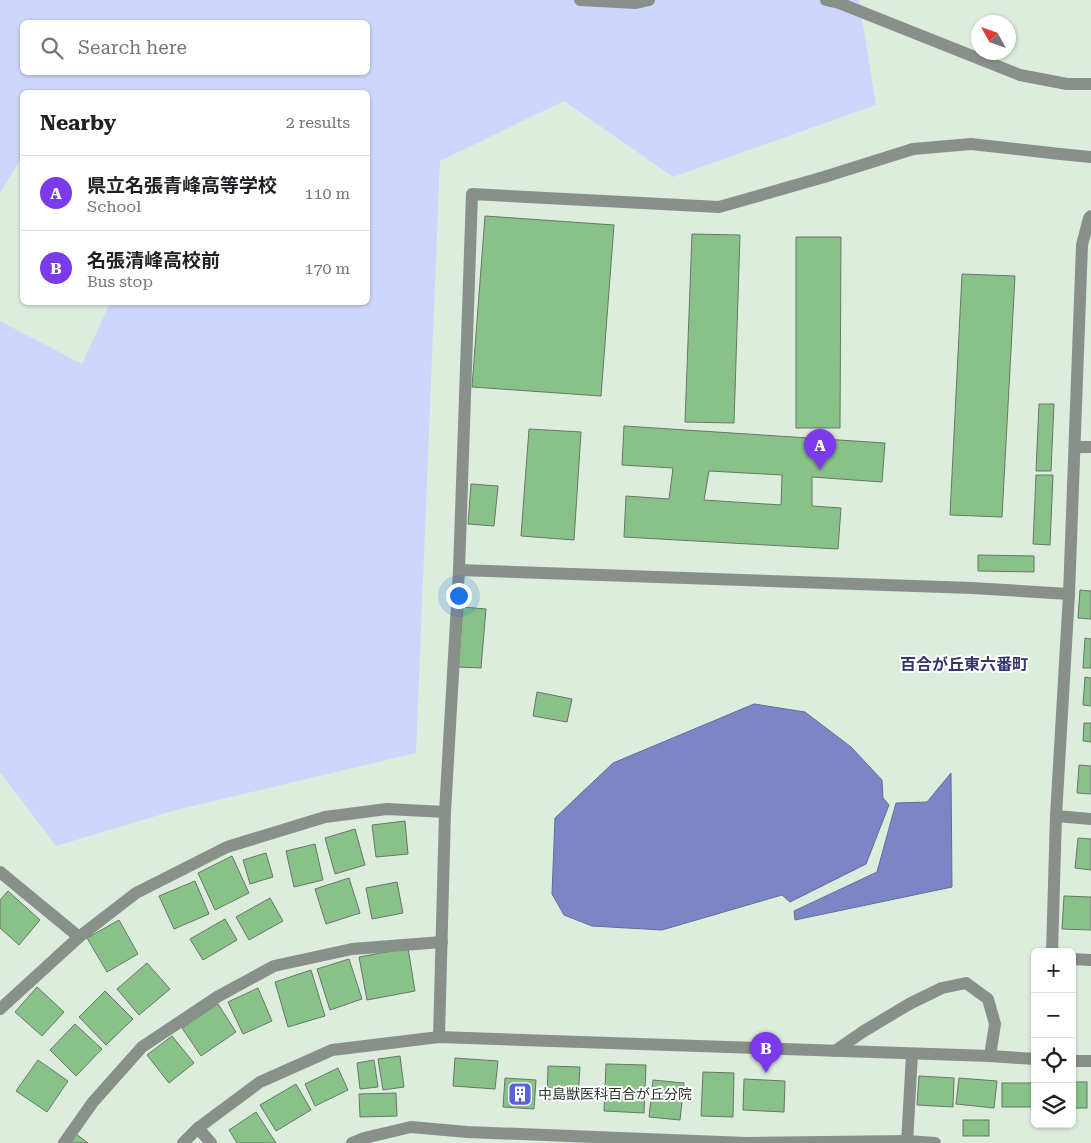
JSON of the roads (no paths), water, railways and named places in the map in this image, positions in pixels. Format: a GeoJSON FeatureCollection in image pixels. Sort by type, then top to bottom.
{"type":"FeatureCollection","features":[{"type":"Feature","properties":{"kind":"street"},"geometry":{"type":"LineString","coordinates":[[580,0],[636,3],[649,0]]}},
{"type":"Feature","properties":{"kind":"street"},"geometry":{"type":"LineString","coordinates":[[826,0],[839,3],[1020,75],[1067,84],[1091,84]]}},
{"type":"Feature","properties":{"kind":"street"},"geometry":{"type":"LineString","coordinates":[[439,1037],[445,812],[459,570],[472,194],[719,207],[913,149],[971,144],[1091,156]]}},
{"type":"Feature","properties":{"kind":"street"},"geometry":{"type":"LineString","coordinates":[[1052,948],[1056,816],[1069,594],[1082,245],[1091,216]]}},
{"type":"Feature","properties":{"kind":"street"},"geometry":{"type":"LineString","coordinates":[[1075,447],[1091,448]]}},
{"type":"Feature","properties":{"kind":"street"},"geometry":{"type":"LineString","coordinates":[[459,570],[972,588],[1069,594]]}},
{"type":"Feature","properties":{"kind":"street"},"geometry":{"type":"LineString","coordinates":[[0,1009],[79,937],[136,893],[227,846],[325,817],[387,809],[445,812]]}},
{"type":"Feature","properties":{"kind":"street"},"geometry":{"type":"LineString","coordinates":[[1056,816],[1091,819]]}},
{"type":"Feature","properties":{"kind":"street"},"geometry":{"type":"LineString","coordinates":[[0,872],[79,937]]}},
{"type":"Feature","properties":{"kind":"street"},"geometry":{"type":"LineString","coordinates":[[64,1143],[93,1102],[142,1047],[217,997],[274,966],[352,949],[442,942]]}},
{"type":"Feature","properties":{"kind":"street"},"geometry":{"type":"LineString","coordinates":[[1076,959],[1091,960]]}},
{"type":"Feature","properties":{"kind":"street"},"geometry":{"type":"LineString","coordinates":[[835,1051],[911,1003],[942,988],[966,983],[988,999],[995,1024],[990,1056]]}},
{"type":"Feature","properties":{"kind":"street"},"geometry":{"type":"LineString","coordinates":[[183,1143],[198,1128],[260,1082],[332,1050],[439,1037],[1031,1059]]}},
{"type":"Feature","properties":{"kind":"street"},"geometry":{"type":"LineString","coordinates":[[907,1142],[912,1054]]}},
{"type":"Feature","properties":{"kind":"street"},"geometry":{"type":"LineString","coordinates":[[1076,1061],[1091,1061]]}},
{"type":"Feature","properties":{"kind":"street"},"geometry":{"type":"LineString","coordinates":[[198,1128],[211,1143]]}},
{"type":"Feature","properties":{"kind":"street"},"geometry":{"type":"LineString","coordinates":[[352,1143],[364,1138],[411,1128],[466,1138],[746,1143],[935,1143]]}},
{"type":"Feature","properties":{"kind":"water"},"geometry":{"type":"Polygon","coordinates":[[[754,704],[805,712],[851,747],[882,780],[883,798],[889,805],[866,864],[790,902],[782,895],[662,930],[592,926],[564,915],[552,894],[555,818],[613,763],[754,704]]]}},
{"type":"Feature","properties":{"kind":"water"},"geometry":{"type":"Polygon","coordinates":[[[951,773],[952,887],[795,920],[794,911],[877,872],[896,803],[927,802],[951,773]]]}},
{"type":"Feature","properties":{"kind":"place","name":"県立名張青峰高等学校"},"geometry":{"type":"Point","coordinates":[820,470]}},
{"type":"Feature","properties":{"kind":"place","name":"名張清峰高校前"},"geometry":{"type":"Point","coordinates":[766,1073]}},
{"type":"Feature","properties":{"kind":"place","name":"中島獣医科百合が丘分院"},"geometry":{"type":"Point","coordinates":[520,1094]}},
{"type":"Feature","properties":{"kind":"district","name":"百合が丘東六番町"},"geometry":{"type":"Point","coordinates":[964,664]}}]}
